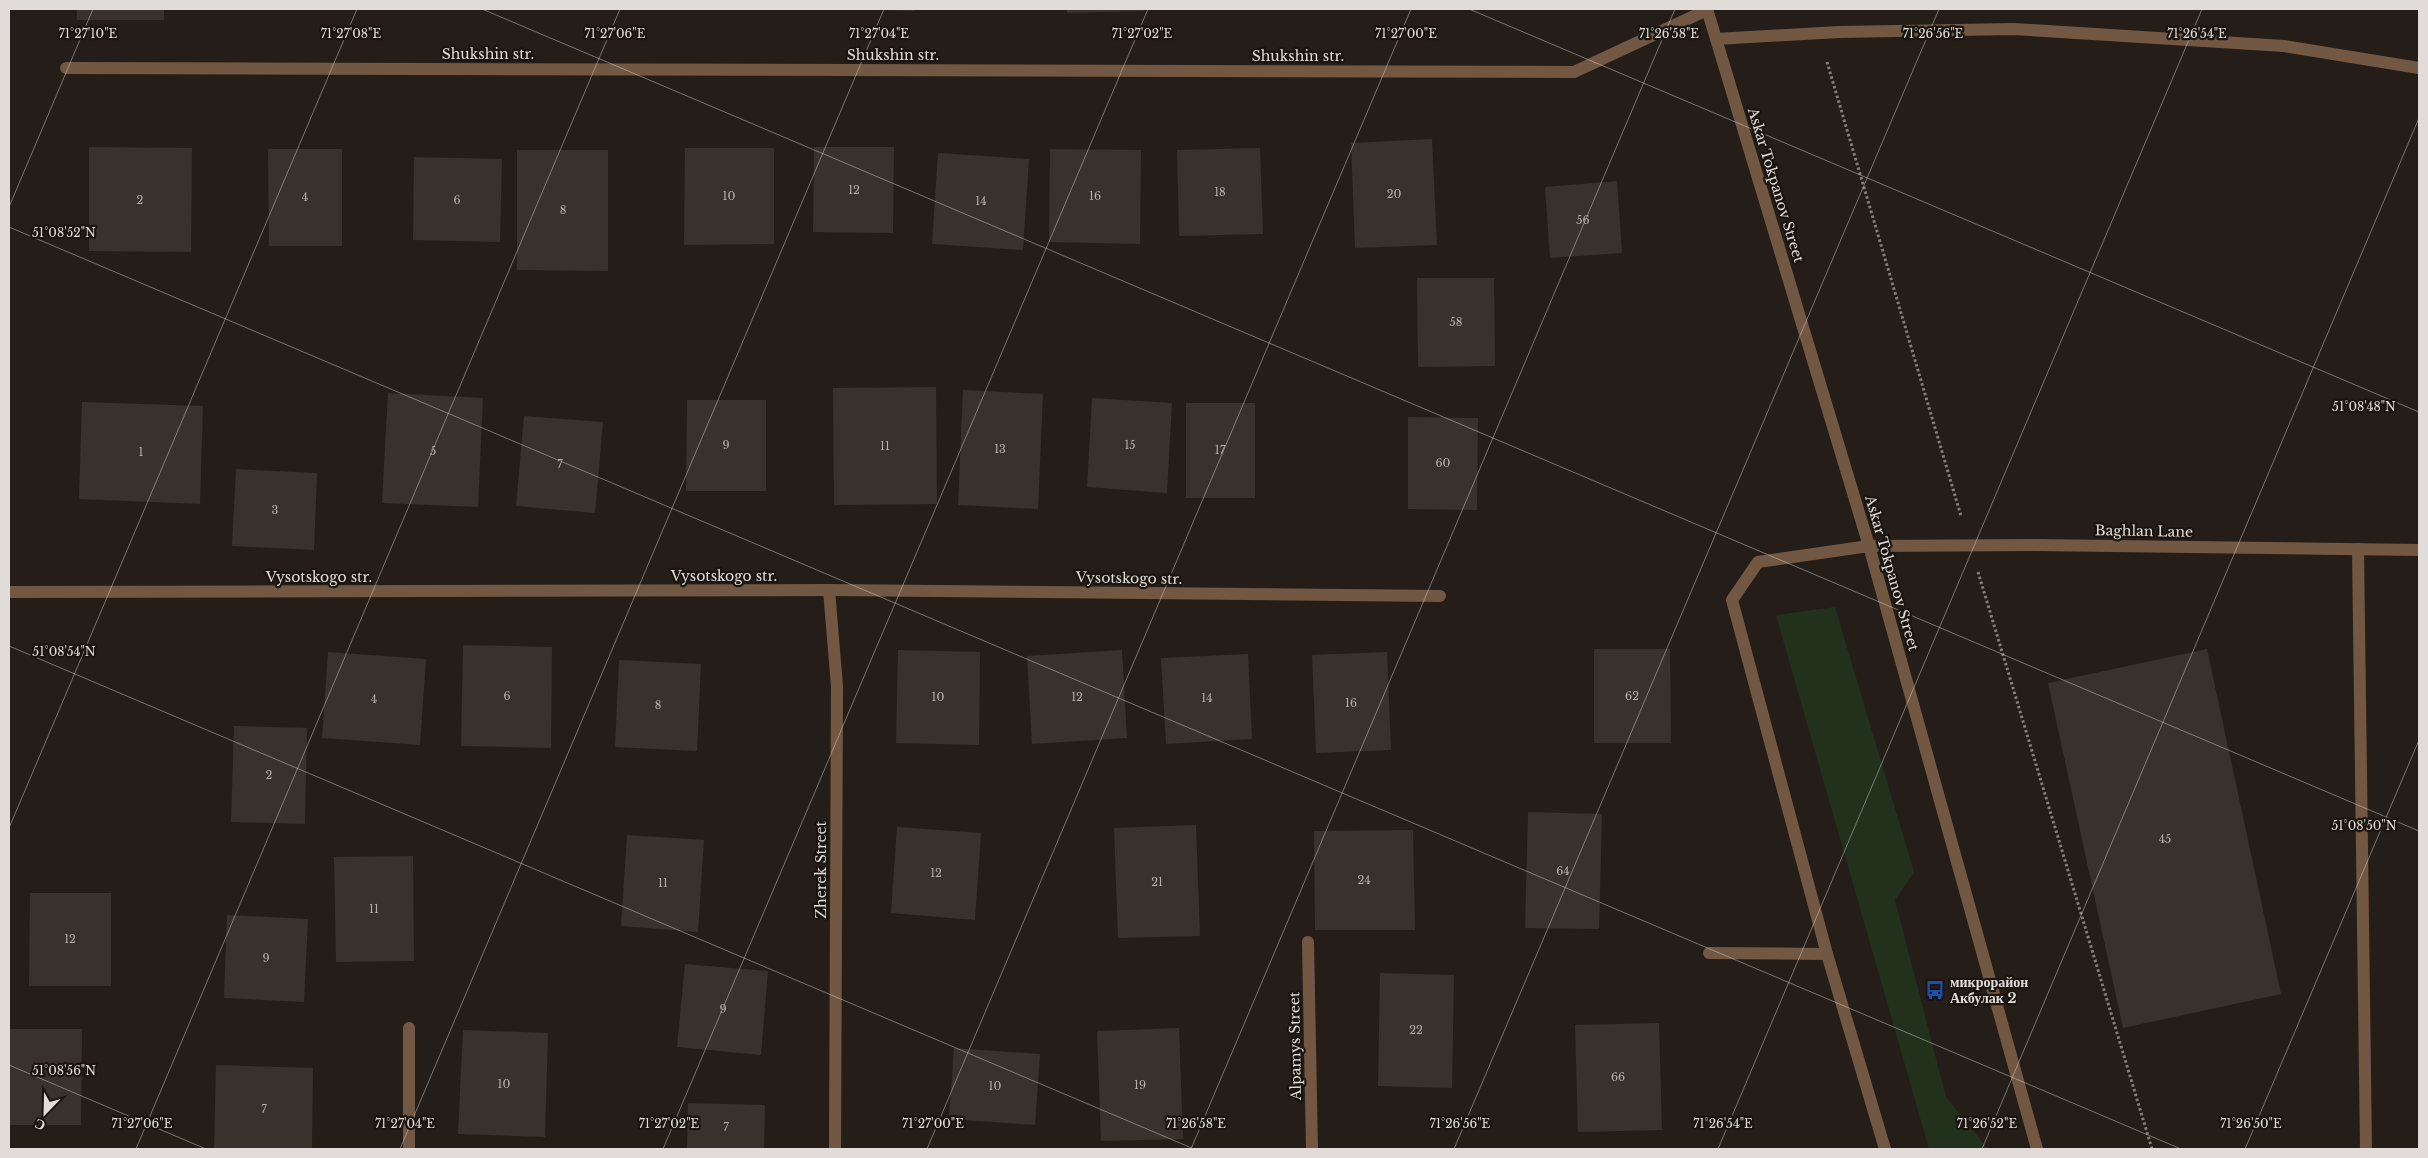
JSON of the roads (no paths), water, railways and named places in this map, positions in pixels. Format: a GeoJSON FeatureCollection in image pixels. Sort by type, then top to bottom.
{"type":"FeatureCollection","features":[{"type":"Feature","properties":{"kind":"street","name":"Askar Tokpanov Street"},"geometry":{"type":"LineString","coordinates":[[1707,10],[1869,546],[2037,1149]]}},
{"type":"Feature","properties":{"kind":"street","name":"Shukshin str."},"geometry":{"type":"LineString","coordinates":[[66,68],[1574,72],[1707,10]]}},
{"type":"Feature","properties":{"kind":"street"},"geometry":{"type":"LineString","coordinates":[[1716,39],[1818,33],[2034,30],[2284,46],[2419,68]]}},
{"type":"Feature","properties":{"kind":"street","name":"Baghlan Lane"},"geometry":{"type":"LineString","coordinates":[[1886,1149],[1827,954],[1732,600],[1758,562],[1869,546],[2419,550]]}},
{"type":"Feature","properties":{"kind":"street"},"geometry":{"type":"LineString","coordinates":[[2358,549],[2366,1149]]}},
{"type":"Feature","properties":{"kind":"street","name":"Vysotskogo str."},"geometry":{"type":"LineString","coordinates":[[9,592],[829,590],[1440,596]]}},
{"type":"Feature","properties":{"kind":"street","name":"Zherek Street"},"geometry":{"type":"LineString","coordinates":[[829,590],[837,686],[835,1149]]}},
{"type":"Feature","properties":{"kind":"street","name":"Alpamys Street"},"geometry":{"type":"LineString","coordinates":[[1308,942],[1312,1149]]}},
{"type":"Feature","properties":{"kind":"street"},"geometry":{"type":"LineString","coordinates":[[1710,953],[1827,954]]}},
{"type":"Feature","properties":{"kind":"street"},"geometry":{"type":"LineString","coordinates":[[409,1028],[409,1149]]}},
{"type":"Feature","properties":{"kind":"place","name":"микрорайон Акбулак 2"},"geometry":{"type":"Point","coordinates":[1935,990]}}]}
